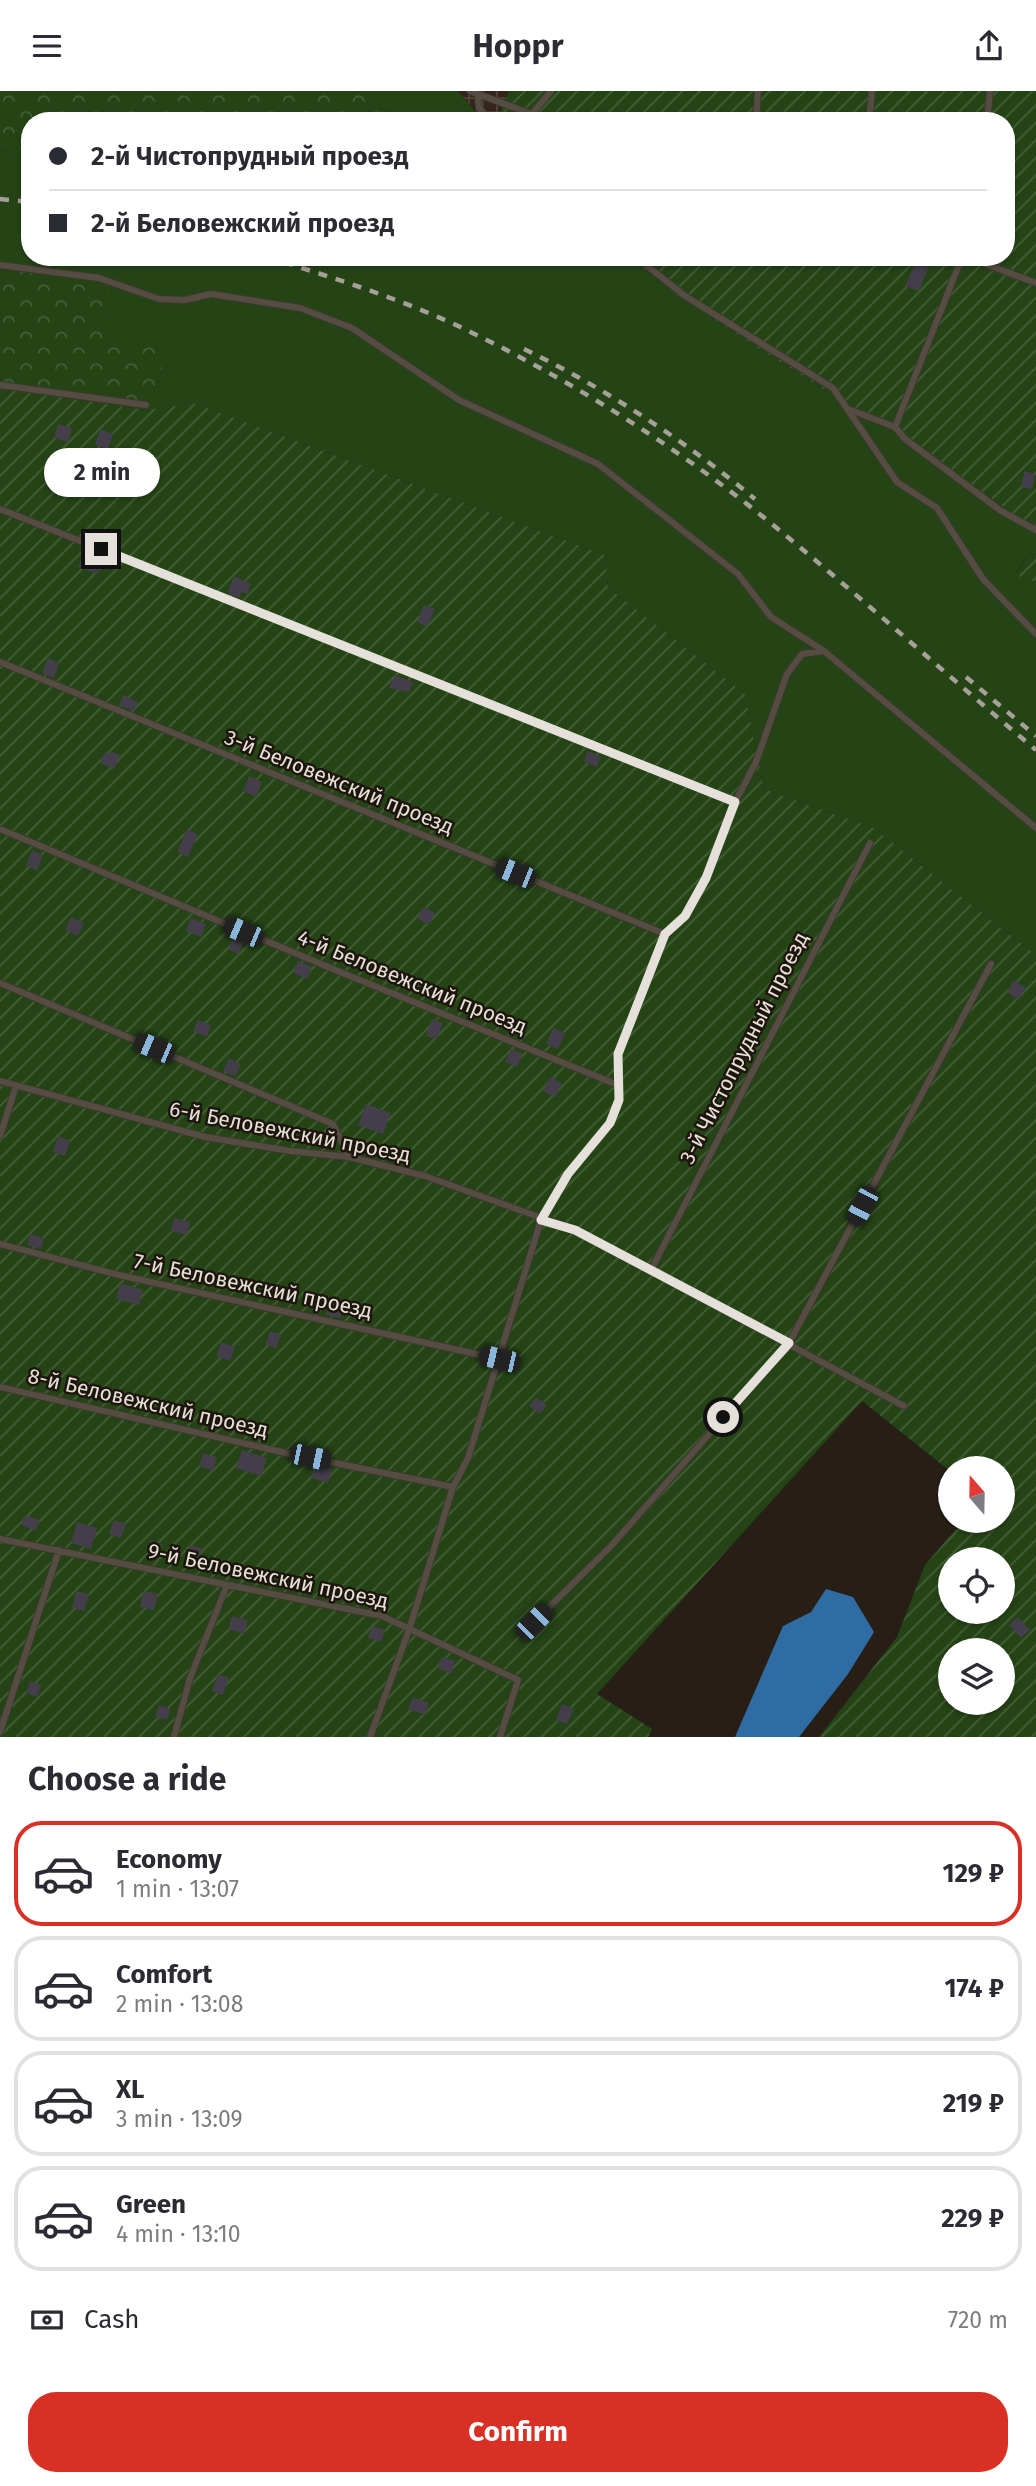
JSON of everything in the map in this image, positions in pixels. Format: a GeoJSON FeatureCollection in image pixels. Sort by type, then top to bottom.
{"type":"FeatureCollection","features":[{"type":"Feature","properties":{"kind":"lane"},"geometry":{"type":"LineString","coordinates":[[470,91],[525,112]]}},
{"type":"Feature","properties":{"kind":"lane"},"geometry":{"type":"LineString","coordinates":[[533,112],[551,91]]}},
{"type":"Feature","properties":{"kind":"lane"},"geometry":{"type":"LineString","coordinates":[[757,112],[758,91]]}},
{"type":"Feature","properties":{"kind":"lane"},"geometry":{"type":"LineString","coordinates":[[870,112],[872,91]]}},
{"type":"Feature","properties":{"kind":"lane"},"geometry":{"type":"LineString","coordinates":[[988,112],[990,91]]}},
{"type":"Feature","properties":{"kind":"lane"},"geometry":{"type":"LineString","coordinates":[[478,96],[480,108],[484,112]]}},
{"type":"Feature","properties":{"kind":"lane"},"geometry":{"type":"LineString","coordinates":[[0,265],[99,278],[159,299],[185,300],[211,294],[300,308],[352,328],[459,400],[598,464],[738,574],[771,617],[824,651],[1036,828]]}},
{"type":"Feature","properties":{"kind":"lane"},"geometry":{"type":"LineString","coordinates":[[647,266],[685,296],[833,388],[897,482],[937,508],[983,579],[1036,634]]}},
{"type":"Feature","properties":{"kind":"lane"},"geometry":{"type":"LineString","coordinates":[[895,427],[960,266]]}},
{"type":"Feature","properties":{"kind":"lane"},"geometry":{"type":"LineString","coordinates":[[994,266],[1036,283]]}},
{"type":"Feature","properties":{"kind":"lane"},"geometry":{"type":"LineString","coordinates":[[0,385],[146,405]]}},
{"type":"Feature","properties":{"kind":"lane"},"geometry":{"type":"LineString","coordinates":[[849,409],[895,427],[905,439],[1000,511],[1036,530]]}},
{"type":"Feature","properties":{"kind":"lane"},"geometry":{"type":"LineString","coordinates":[[0,509],[735,802]]}},
{"type":"Feature","properties":{"kind":"lane"},"geometry":{"type":"LineString","coordinates":[[370,1737],[410,1627],[453,1487],[468,1458],[541,1220],[568,1174],[610,1123],[619,1100],[618,1054],[665,934],[685,916],[706,878],[735,802],[755,762],[787,674],[802,654],[824,651]]}},
{"type":"Feature","properties":{"kind":"lane","name":"3-й Беловежский проезд"},"geometry":{"type":"LineString","coordinates":[[0,662],[665,934]]}},
{"type":"Feature","properties":{"kind":"lane","name":"4-й Беловежский проезд"},"geometry":{"type":"LineString","coordinates":[[0,829],[340,972],[618,1084]]}},
{"type":"Feature","properties":{"kind":"lane","name":"3-й Чистопрудный проезд"},"geometry":{"type":"LineString","coordinates":[[651,1270],[870,842]]}},
{"type":"Feature","properties":{"kind":"lane"},"geometry":{"type":"LineString","coordinates":[[534,1622],[612,1545],[789,1343],[992,964]]}},
{"type":"Feature","properties":{"kind":"lane"},"geometry":{"type":"LineString","coordinates":[[0,983],[333,1124],[349,1157]]}},
{"type":"Feature","properties":{"kind":"lane","name":"6-й Беловежский проезд"},"geometry":{"type":"LineString","coordinates":[[0,1081],[205,1137],[290,1151],[349,1157],[425,1176],[541,1220],[575,1230],[904,1406]]}},
{"type":"Feature","properties":{"kind":"lane"},"geometry":{"type":"LineString","coordinates":[[0,1136],[16,1086]]}},
{"type":"Feature","properties":{"kind":"lane","name":"7-й Беловежский проезд"},"geometry":{"type":"LineString","coordinates":[[0,1244],[119,1275],[499,1359]]}},
{"type":"Feature","properties":{"kind":"lane","name":"8-й Беловежский проезд"},"geometry":{"type":"LineString","coordinates":[[0,1387],[273,1450],[453,1487]]}},
{"type":"Feature","properties":{"kind":"lane","name":"9-й Беловежский проезд"},"geometry":{"type":"LineString","coordinates":[[0,1539],[382,1616],[410,1627],[518,1680],[500,1737]]}},
{"type":"Feature","properties":{"kind":"lane"},"geometry":{"type":"LineString","coordinates":[[0,1732],[59,1550]]}},
{"type":"Feature","properties":{"kind":"lane"},"geometry":{"type":"LineString","coordinates":[[174,1737],[190,1678],[227,1584]]}},
{"type":"Feature","properties":{"kind":"shaded area"},"geometry":{"type":"Polygon","coordinates":[[[458,91],[509,91],[501,112],[476,112],[458,91]]]}},
{"type":"Feature","properties":{"kind":"green space"},"geometry":{"type":"Polygon","coordinates":[[[0,91],[365,91],[386,112],[21,112],[21,153],[0,151],[0,91]]]}},
{"type":"Feature","properties":{"kind":"green space"},"geometry":{"type":"Polygon","coordinates":[[[365,91],[458,91],[476,112],[386,112],[365,91]]]}},
{"type":"Feature","properties":{"kind":"green space"},"geometry":{"type":"Polygon","coordinates":[[[509,91],[1036,91],[1036,531],[936,460],[727,328],[639,266],[1015,266],[1015,112],[501,112],[509,91]]]}},
{"type":"Feature","properties":{"kind":"green space"},"geometry":{"type":"Polygon","coordinates":[[[0,151],[21,153],[21,266],[639,266],[727,328],[936,460],[1036,531],[1036,544],[1015,574],[1036,582],[1036,955],[874,828],[764,789],[745,694],[608,587],[605,555],[194,403],[146,410],[162,371],[101,331],[107,317],[126,307],[0,268],[0,151]]]}},
{"type":"Feature","properties":{"kind":"green space"},"geometry":{"type":"Polygon","coordinates":[[[0,268],[99,281],[127,307],[107,317],[101,331],[157,349],[162,371],[146,410],[0,388],[0,268]]]}},
{"type":"Feature","properties":{"kind":"green space"},"geometry":{"type":"Polygon","coordinates":[[[0,388],[146,410],[194,403],[605,555],[608,587],[745,694],[764,789],[874,828],[1036,955],[1036,1737],[819,1737],[897,1637],[925,1565],[938,1550],[938,1624],[1015,1624],[1015,1547],[941,1547],[953,1533],[1015,1533],[1015,1456],[938,1456],[938,1461],[862,1401],[597,1694],[652,1729],[648,1737],[0,1737],[0,388]]]}},
{"type":"Feature","properties":{"kind":"green space"},"geometry":{"type":"Polygon","coordinates":[[[1036,544],[1036,582],[1015,575],[1036,544]]]}},
{"type":"Feature","properties":{"kind":"water"},"geometry":{"type":"Polygon","coordinates":[[[826,1589],[853,1597],[874,1632],[848,1674],[799,1737],[735,1737],[783,1626],[811,1612],[826,1589]]]}},
{"type":"Feature","properties":{"kind":"building"},"geometry":{"type":"Polygon","coordinates":[[[914,266],[929,266],[919,291],[905,286],[914,266]]]}},
{"type":"Feature","properties":{"kind":"building"},"geometry":{"type":"Polygon","coordinates":[[[58,424],[72,428],[68,442],[54,438],[58,424]]]}},
{"type":"Feature","properties":{"kind":"building"},"geometry":{"type":"Polygon","coordinates":[[[100,429],[113,434],[108,449],[95,445],[100,429]]]}},
{"type":"Feature","properties":{"kind":"building"},"geometry":{"type":"Polygon","coordinates":[[[1024,471],[1035,474],[1032,489],[1021,487],[1024,471]]]}},
{"type":"Feature","properties":{"kind":"building"},"geometry":{"type":"Polygon","coordinates":[[[84,552],[103,559],[97,574],[78,567],[84,552]]]}},
{"type":"Feature","properties":{"kind":"building"},"geometry":{"type":"Polygon","coordinates":[[[234,576],[251,584],[247,594],[242,592],[239,598],[227,593],[234,576]]]}},
{"type":"Feature","properties":{"kind":"building"},"geometry":{"type":"Polygon","coordinates":[[[424,605],[435,609],[427,627],[417,622],[424,605]]]}},
{"type":"Feature","properties":{"kind":"building"},"geometry":{"type":"Polygon","coordinates":[[[48,658],[59,663],[54,678],[42,673],[48,658]]]}},
{"type":"Feature","properties":{"kind":"building"},"geometry":{"type":"Polygon","coordinates":[[[395,675],[413,682],[409,692],[389,688],[395,675]]]}},
{"type":"Feature","properties":{"kind":"building"},"geometry":{"type":"Polygon","coordinates":[[[123,695],[138,702],[134,711],[119,705],[123,695]]]}},
{"type":"Feature","properties":{"kind":"building"},"geometry":{"type":"Polygon","coordinates":[[[111,751],[120,755],[114,769],[100,763],[105,752],[109,754],[111,751]]]}},
{"type":"Feature","properties":{"kind":"building"},"geometry":{"type":"Polygon","coordinates":[[[587,751],[601,756],[597,767],[584,762],[587,751]]]}},
{"type":"Feature","properties":{"kind":"building"},"geometry":{"type":"Polygon","coordinates":[[[249,776],[262,782],[256,797],[243,791],[249,776]]]}},
{"type":"Feature","properties":{"kind":"building"},"geometry":{"type":"Polygon","coordinates":[[[187,829],[198,834],[188,857],[177,852],[187,829]]]}},
{"type":"Feature","properties":{"kind":"building"},"geometry":{"type":"Polygon","coordinates":[[[32,850],[43,855],[37,870],[26,866],[32,850]]]}},
{"type":"Feature","properties":{"kind":"building"},"geometry":{"type":"Polygon","coordinates":[[[424,907],[435,913],[428,925],[417,918],[424,907]]]}},
{"type":"Feature","properties":{"kind":"building"},"geometry":{"type":"Polygon","coordinates":[[[71,917],[84,923],[78,936],[65,930],[71,917]]]}},
{"type":"Feature","properties":{"kind":"building"},"geometry":{"type":"Polygon","coordinates":[[[191,918],[206,924],[201,937],[186,931],[191,918]]]}},
{"type":"Feature","properties":{"kind":"building"},"geometry":{"type":"Polygon","coordinates":[[[234,935],[244,940],[239,954],[228,949],[234,935]]]}},
{"type":"Feature","properties":{"kind":"building"},"geometry":{"type":"Polygon","coordinates":[[[298,961],[312,967],[307,979],[293,973],[298,961]]]}},
{"type":"Feature","properties":{"kind":"building"},"geometry":{"type":"Polygon","coordinates":[[[1014,980],[1026,988],[1018,1000],[1007,992],[1014,980]]]}},
{"type":"Feature","properties":{"kind":"building"},"geometry":{"type":"Polygon","coordinates":[[[432,1019],[443,1023],[437,1039],[426,1036],[432,1019]]]}},
{"type":"Feature","properties":{"kind":"building"},"geometry":{"type":"Polygon","coordinates":[[[198,1020],[211,1025],[207,1037],[193,1031],[198,1020]]]}},
{"type":"Feature","properties":{"kind":"building"},"geometry":{"type":"Polygon","coordinates":[[[553,1028],[565,1033],[558,1049],[546,1044],[553,1028]]]}},
{"type":"Feature","properties":{"kind":"building"},"geometry":{"type":"Polygon","coordinates":[[[511,1049],[523,1054],[517,1067],[505,1062],[511,1049]]]}},
{"type":"Feature","properties":{"kind":"building"},"geometry":{"type":"Polygon","coordinates":[[[229,1058],[241,1064],[235,1076],[223,1071],[229,1058]]]}},
{"type":"Feature","properties":{"kind":"building"},"geometry":{"type":"Polygon","coordinates":[[[550,1077],[562,1083],[555,1097],[543,1091],[550,1077]]]}},
{"type":"Feature","properties":{"kind":"building"},"geometry":{"type":"Polygon","coordinates":[[[366,1104],[391,1113],[383,1134],[358,1125],[366,1104]]]}},
{"type":"Feature","properties":{"kind":"building"},"geometry":{"type":"Polygon","coordinates":[[[58,1136],[70,1141],[65,1156],[53,1152],[58,1136]]]}},
{"type":"Feature","properties":{"kind":"building"},"geometry":{"type":"Polygon","coordinates":[[[174,1218],[190,1222],[187,1235],[171,1231],[174,1218]]]}},
{"type":"Feature","properties":{"kind":"building"},"geometry":{"type":"Polygon","coordinates":[[[30,1234],[44,1238],[41,1249],[27,1245],[30,1234]]]}},
{"type":"Feature","properties":{"kind":"building"},"geometry":{"type":"Polygon","coordinates":[[[120,1283],[143,1290],[139,1305],[116,1299],[120,1283]]]}},
{"type":"Feature","properties":{"kind":"building"},"geometry":{"type":"Polygon","coordinates":[[[331,1299],[345,1303],[340,1318],[326,1315],[331,1299]]]}},
{"type":"Feature","properties":{"kind":"building"},"geometry":{"type":"Polygon","coordinates":[[[270,1331],[281,1335],[276,1348],[265,1345],[270,1331]]]}},
{"type":"Feature","properties":{"kind":"building"},"geometry":{"type":"Polygon","coordinates":[[[221,1342],[235,1347],[230,1361],[216,1356],[221,1342]]]}},
{"type":"Feature","properties":{"kind":"building"},"geometry":{"type":"Polygon","coordinates":[[[536,1397],[547,1405],[540,1414],[529,1406],[536,1397]]]}},
{"type":"Feature","properties":{"kind":"building"},"geometry":{"type":"Polygon","coordinates":[[[242,1450],[267,1458],[261,1476],[236,1468],[242,1450]]]}},
{"type":"Feature","properties":{"kind":"building"},"geometry":{"type":"Polygon","coordinates":[[[203,1453],[217,1457],[213,1471],[199,1466],[203,1453]]]}},
{"type":"Feature","properties":{"kind":"building"},"geometry":{"type":"Polygon","coordinates":[[[315,1465],[332,1469],[328,1483],[311,1478],[315,1465]]]}},
{"type":"Feature","properties":{"kind":"building"},"geometry":{"type":"Polygon","coordinates":[[[25,1515],[40,1520],[35,1531],[21,1525],[25,1515]]]}},
{"type":"Feature","properties":{"kind":"building"},"geometry":{"type":"Polygon","coordinates":[[[114,1520],[126,1524],[121,1538],[109,1534],[114,1520]]]}},
{"type":"Feature","properties":{"kind":"building"},"geometry":{"type":"Polygon","coordinates":[[[77,1522],[97,1528],[91,1549],[71,1543],[77,1522]]]}},
{"type":"Feature","properties":{"kind":"building"},"geometry":{"type":"Polygon","coordinates":[[[150,1540],[162,1544],[159,1556],[147,1553],[150,1540]]]}},
{"type":"Feature","properties":{"kind":"building"},"geometry":{"type":"Polygon","coordinates":[[[190,1545],[202,1548],[198,1562],[187,1559],[190,1545]]]}},
{"type":"Feature","properties":{"kind":"building"},"geometry":{"type":"Polygon","coordinates":[[[76,1591],[89,1594],[84,1611],[72,1608],[76,1591]]]}},
{"type":"Feature","properties":{"kind":"building"},"geometry":{"type":"Polygon","coordinates":[[[143,1591],[158,1594],[154,1610],[140,1607],[143,1591]]]}},
{"type":"Feature","properties":{"kind":"building"},"geometry":{"type":"Polygon","coordinates":[[[232,1616],[248,1620],[244,1634],[228,1629],[232,1616]]]}},
{"type":"Feature","properties":{"kind":"building"},"geometry":{"type":"Polygon","coordinates":[[[1018,1617],[1030,1630],[1021,1638],[1009,1625],[1015,1624],[1018,1617]]]}},
{"type":"Feature","properties":{"kind":"building"},"geometry":{"type":"Polygon","coordinates":[[[372,1626],[385,1630],[381,1642],[368,1638],[372,1626]]]}},
{"type":"Feature","properties":{"kind":"building"},"geometry":{"type":"Polygon","coordinates":[[[441,1657],[455,1661],[452,1673],[438,1669],[441,1657]]]}},
{"type":"Feature","properties":{"kind":"building"},"geometry":{"type":"Polygon","coordinates":[[[218,1674],[229,1678],[223,1695],[212,1691],[218,1674]]]}},
{"type":"Feature","properties":{"kind":"building"},"geometry":{"type":"Polygon","coordinates":[[[30,1681],[41,1685],[37,1697],[26,1693],[30,1681]]]}},
{"type":"Feature","properties":{"kind":"building"},"geometry":{"type":"Polygon","coordinates":[[[413,1697],[429,1703],[425,1715],[408,1709],[413,1697]]]}},
{"type":"Feature","properties":{"kind":"building"},"geometry":{"type":"Polygon","coordinates":[[[562,1704],[574,1709],[567,1724],[556,1720],[562,1704]]]}},
{"type":"Feature","properties":{"kind":"building"},"geometry":{"type":"Polygon","coordinates":[[[159,1705],[171,1709],[167,1720],[155,1717],[159,1705]]]}},
{"type":"Feature","properties":{"kind":"railway"},"geometry":{"type":"LineString","coordinates":[[0,199],[21,201]]}},
{"type":"Feature","properties":{"kind":"railway"},"geometry":{"type":"LineString","coordinates":[[295,266],[386,296],[456,325],[541,368],[623,417],[741,499],[1036,750]]}},
{"type":"Feature","properties":{"kind":"railway"},"geometry":{"type":"LineString","coordinates":[[524,349],[644,417],[755,499]]}},
{"type":"Feature","properties":{"kind":"railway"},"geometry":{"type":"LineString","coordinates":[[966,677],[1036,736]]}},
{"type":"Feature","properties":{"kind":"route"},"geometry":{"type":"LineString","coordinates":[[101,549],[735,802],[706,878],[685,916],[665,934],[618,1054],[619,1100],[610,1123],[568,1174],[541,1220],[575,1230],[789,1343],[723,1417]]}}]}
